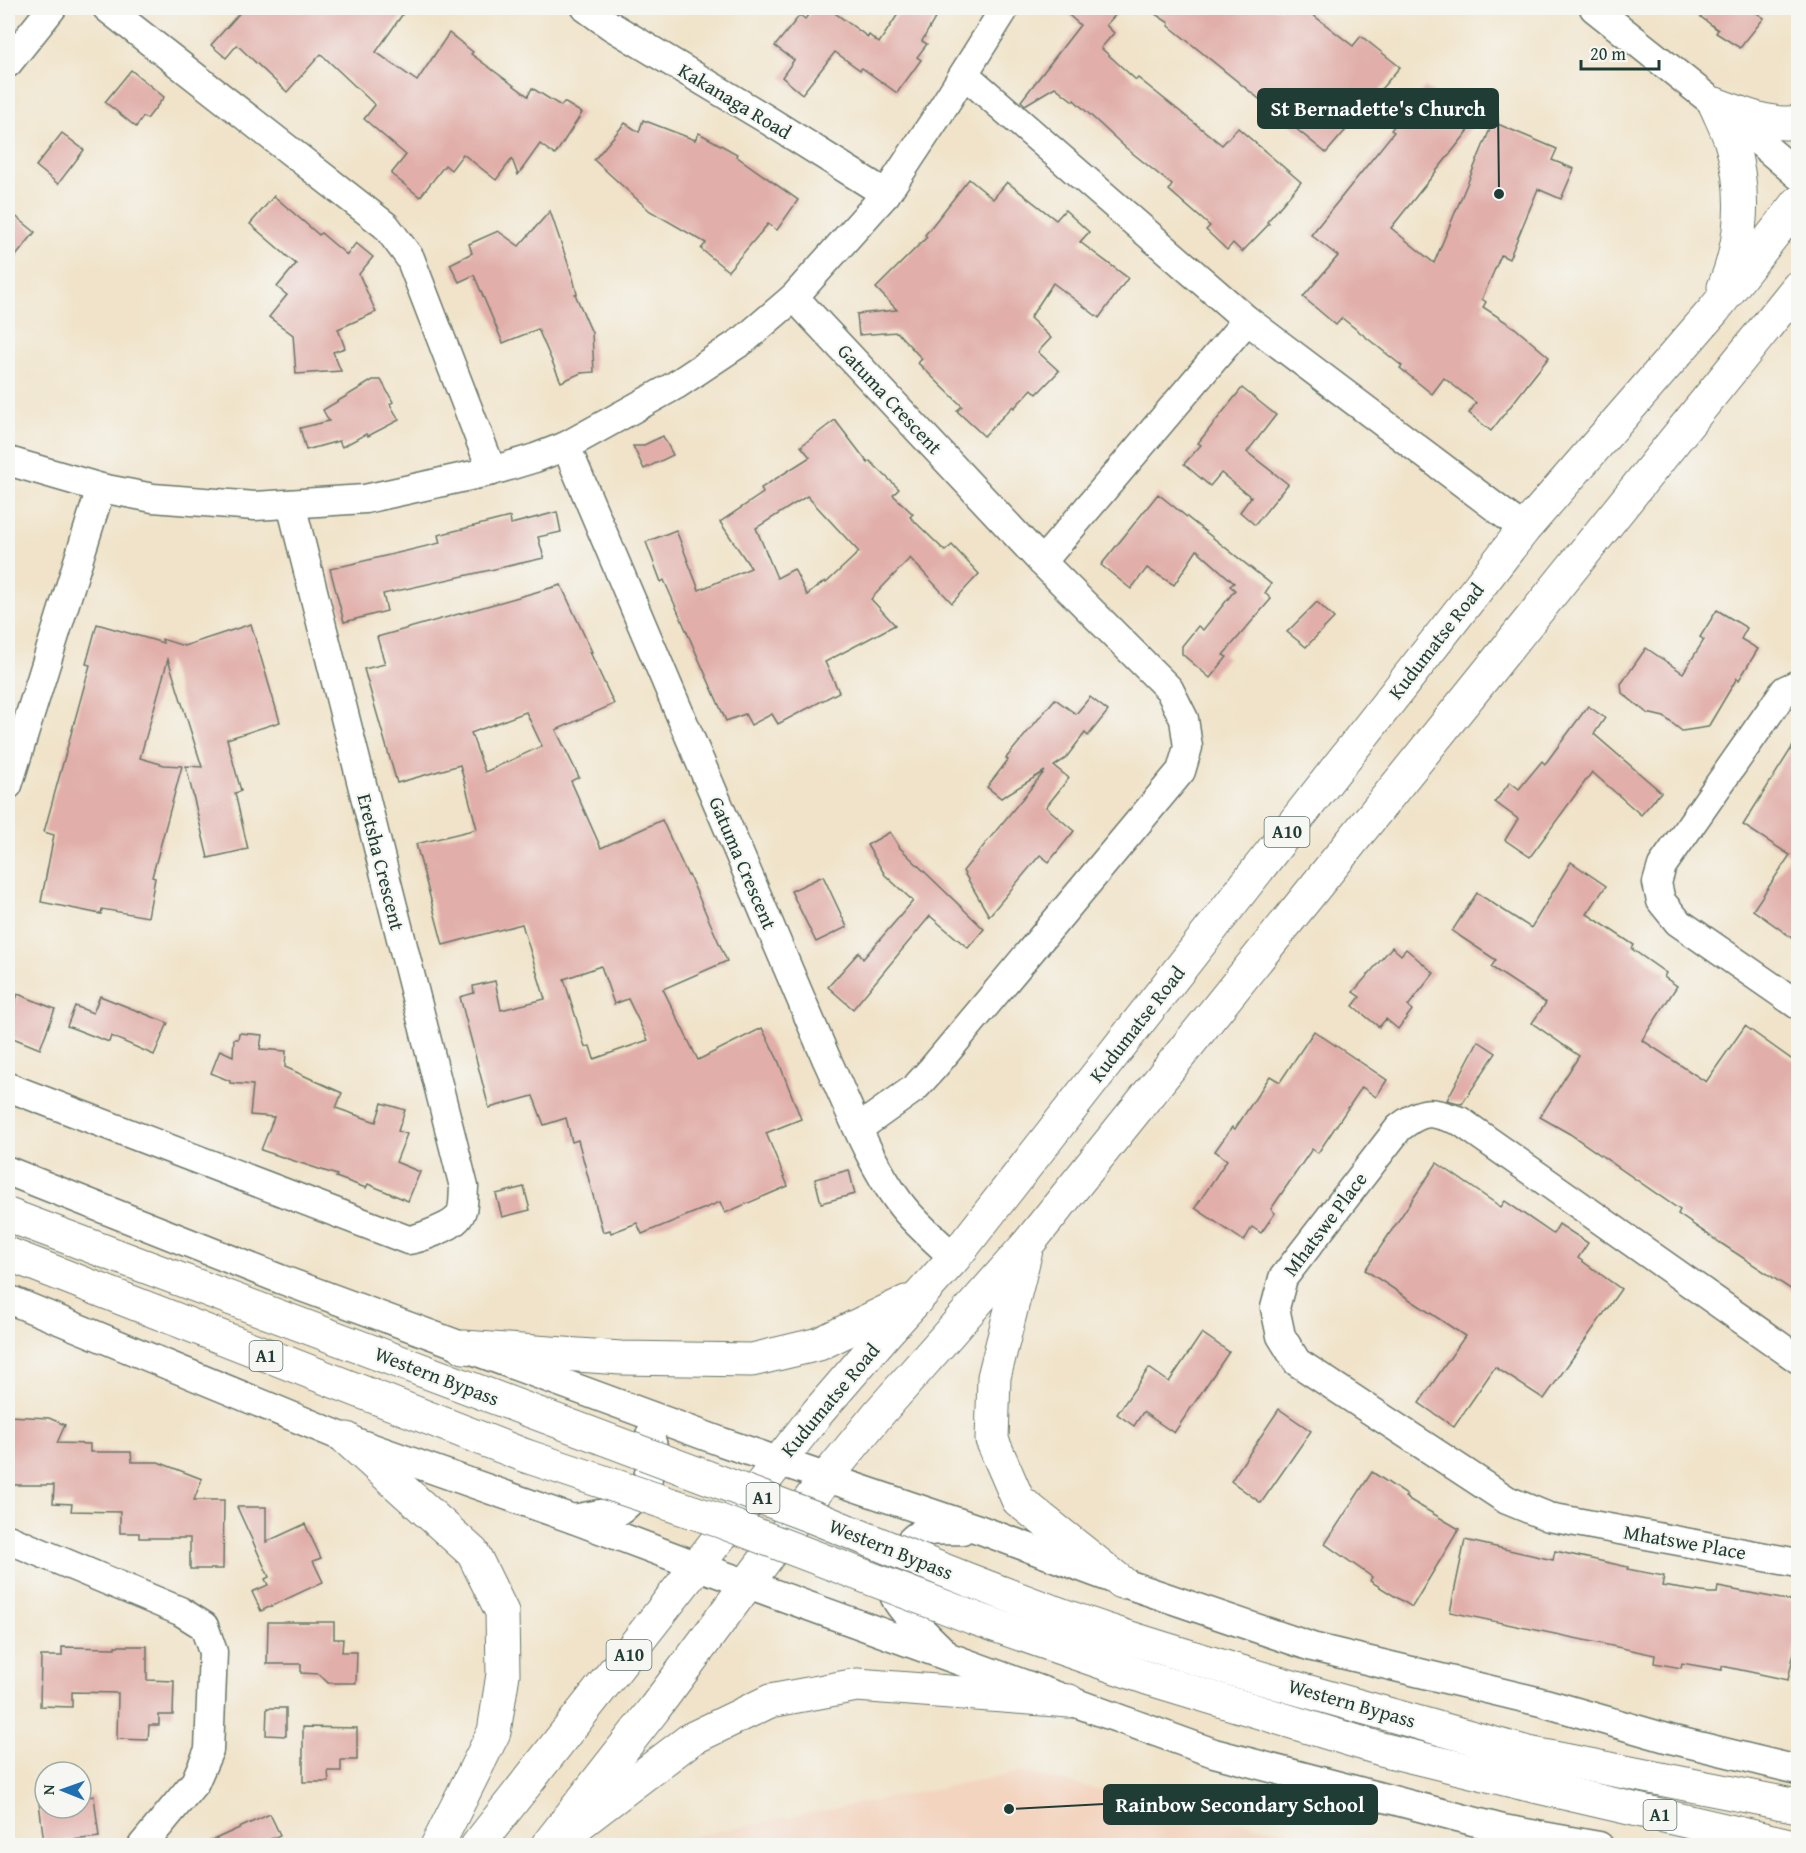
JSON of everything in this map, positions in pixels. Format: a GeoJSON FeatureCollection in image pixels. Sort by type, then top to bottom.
{"type":"FeatureCollection","features":[{"type":"Feature","properties":{"kind":"main road"},"geometry":{"type":"LineString","coordinates":[[1715,104],[1755,119],[1798,122]]}},
{"type":"Feature","properties":{"kind":"main road"},"geometry":{"type":"LineString","coordinates":[[1714,310],[1731,270],[1740,228],[1740,185],[1731,143],[1715,104]]}},
{"type":"Feature","properties":{"kind":"main road","name":"Kudumatse Road"},"geometry":{"type":"LineString","coordinates":[[477,1845],[778,1462],[886,1333],[924,1294],[954,1258],[1524,529],[1714,310],[1798,203]]}},
{"type":"Feature","properties":{"kind":"main road","name":"A10"},"geometry":{"type":"LineString","coordinates":[[547,1845],[654,1709],[826,1479],[903,1386],[1027,1245],[1798,288]]}},
{"type":"Feature","properties":{"kind":"main road","name":"Western Bypass"},"geometry":{"type":"LineString","coordinates":[[8,1215],[816,1518],[943,1571],[1129,1638],[1371,1709],[1527,1769],[1794,1845]]}},
{"type":"Feature","properties":{"kind":"main road"},"geometry":{"type":"LineString","coordinates":[[1027,1245],[994,1377],[992,1440],[1018,1500],[1121,1582]]}},
{"type":"Feature","properties":{"kind":"main road","name":"Western Bypass"},"geometry":{"type":"LineString","coordinates":[[8,1254],[526,1456],[720,1521],[974,1618],[1147,1678],[1381,1749],[1798,1806]]}},
{"type":"Feature","properties":{"kind":"main road"},"geometry":{"type":"LineString","coordinates":[[464,1347],[621,1358],[752,1360],[819,1344],[924,1294]]}},
{"type":"Feature","properties":{"kind":"main road"},"geometry":{"type":"LineString","coordinates":[[347,1439],[472,1553],[502,1612],[503,1674],[494,1732],[437,1845]]}},
{"type":"Feature","properties":{"kind":"main road"},"geometry":{"type":"LineString","coordinates":[[553,1845],[691,1738],[770,1701],[857,1685],[1069,1701]]}},
{"type":"Feature","properties":{"kind":"street"},"geometry":{"type":"LineString","coordinates":[[8,63],[52,8]]}},
{"type":"Feature","properties":{"kind":"street"},"geometry":{"type":"LineString","coordinates":[[107,8],[386,226],[410,258],[492,471]]}},
{"type":"Feature","properties":{"kind":"street","name":"Kakanaga Road"},"geometry":{"type":"LineString","coordinates":[[586,8],[611,26],[886,194]]}},
{"type":"Feature","properties":{"kind":"street"},"geometry":{"type":"LineString","coordinates":[[8,461],[101,488],[153,498],[255,506],[365,499],[492,471],[566,446],[676,386],[745,339],[794,297],[886,194],[1005,8]]}},
{"type":"Feature","properties":{"kind":"street"},"geometry":{"type":"LineString","coordinates":[[1594,8],[1715,104],[1798,175]]}},
{"type":"Feature","properties":{"kind":"street"},"geometry":{"type":"LineString","coordinates":[[964,74],[1247,320],[1524,529]]}},
{"type":"Feature","properties":{"kind":"street","name":"Gatuma Crescent"},"geometry":{"type":"LineString","coordinates":[[794,297],[1042,562],[1169,689],[1184,718],[1188,747],[1181,771],[933,1068],[915,1088],[859,1128]]}},
{"type":"Feature","properties":{"kind":"street"},"geometry":{"type":"LineString","coordinates":[[1042,562],[1247,320]]}},
{"type":"Feature","properties":{"kind":"street","name":"Gatuma Crescent"},"geometry":{"type":"LineString","coordinates":[[566,446],[826,1058],[859,1128],[884,1180],[900,1204],[954,1258]]}},
{"type":"Feature","properties":{"kind":"street"},"geometry":{"type":"LineString","coordinates":[[8,785],[101,488]]}},
{"type":"Feature","properties":{"kind":"street","name":"Eretsha Crescent"},"geometry":{"type":"LineString","coordinates":[[8,1087],[408,1240],[420,1239],[457,1220],[463,1206],[464,1187],[291,504]]}},
{"type":"Feature","properties":{"kind":"street"},"geometry":{"type":"LineString","coordinates":[[1798,684],[1785,690],[1662,866],[1657,883],[1661,901],[1678,922],[1798,1005]]}},
{"type":"Feature","properties":{"kind":"street","name":"Mhatswe Place"},"geometry":{"type":"LineString","coordinates":[[1798,1359],[1460,1121],[1436,1113],[1416,1115],[1399,1128],[1283,1278],[1275,1308],[1281,1336],[1297,1362],[1508,1500],[1549,1517],[1798,1563]]}},
{"type":"Feature","properties":{"kind":"street"},"geometry":{"type":"LineString","coordinates":[[8,1171],[269,1275],[629,1408],[826,1479],[981,1530],[1121,1582],[1312,1647],[1545,1703],[1670,1739],[1798,1770]]}},
{"type":"Feature","properties":{"kind":"street"},"geometry":{"type":"LineString","coordinates":[[8,1299],[347,1439],[1225,1756],[1503,1829],[1599,1845]]}},
{"type":"Feature","properties":{"kind":"street"},"geometry":{"type":"LineString","coordinates":[[573,1519],[621,1510],[646,1487],[654,1450],[647,1426],[629,1408]]}},
{"type":"Feature","properties":{"kind":"street"},"geometry":{"type":"LineString","coordinates":[[947,1655],[908,1614],[894,1595],[896,1565],[908,1543],[924,1532],[981,1530]]}},
{"type":"Feature","properties":{"kind":"street"},"geometry":{"type":"LineString","coordinates":[[8,1539],[180,1611],[204,1626],[213,1652],[209,1750],[195,1782],[142,1845]]}},
{"type":"Feature","properties":{"kind":"shaded area"},"geometry":{"type":"Polygon","coordinates":[[[1021,1772],[1343,1845],[648,1845],[1021,1772]]]}},
{"type":"Feature","properties":{"kind":"building"},"geometry":{"type":"Polygon","coordinates":[[[244,8],[407,8],[376,52],[417,81],[449,33],[473,52],[471,54],[528,96],[532,88],[561,106],[564,102],[582,113],[555,155],[540,144],[518,175],[512,159],[496,180],[463,154],[451,170],[445,165],[420,197],[391,174],[406,155],[364,119],[375,105],[321,54],[287,92],[237,45],[226,58],[211,45],[244,8]]]}},
{"type":"Feature","properties":{"kind":"building"},"geometry":{"type":"Polygon","coordinates":[[[814,8],[828,8],[879,43],[902,8],[941,8],[922,41],[927,44],[917,57],[921,60],[897,93],[835,52],[802,94],[782,77],[794,60],[775,46],[800,15],[805,19],[814,8]]]}},
{"type":"Feature","properties":{"kind":"building"},"geometry":{"type":"Polygon","coordinates":[[[1061,8],[1122,8],[1106,25],[1114,33],[1101,48],[1136,80],[1138,78],[1222,145],[1238,128],[1301,182],[1267,222],[1269,224],[1242,252],[1233,243],[1227,250],[1206,230],[1210,226],[1169,190],[1172,185],[1126,148],[1074,100],[1055,87],[1025,105],[1021,101],[1080,25],[1061,8]]]}},
{"type":"Feature","properties":{"kind":"building"},"geometry":{"type":"Polygon","coordinates":[[[1146,8],[1304,8],[1353,46],[1361,36],[1400,67],[1326,153],[1169,26],[1169,23],[1146,8]]]}},
{"type":"Feature","properties":{"kind":"building"},"geometry":{"type":"Polygon","coordinates":[[[1689,8],[1749,8],[1764,18],[1740,48],[1716,33],[1718,30],[1689,8]]]}},
{"type":"Feature","properties":{"kind":"building"},"geometry":{"type":"Polygon","coordinates":[[[131,70],[164,97],[147,119],[143,117],[136,127],[105,102],[131,70]]]}},
{"type":"Feature","properties":{"kind":"building"},"geometry":{"type":"Polygon","coordinates":[[[1425,87],[1473,125],[1391,228],[1434,263],[1493,122],[1557,149],[1552,160],[1574,169],[1561,199],[1538,189],[1509,259],[1501,255],[1482,299],[1486,302],[1483,307],[1515,328],[1549,357],[1491,431],[1469,413],[1476,403],[1444,378],[1432,394],[1400,368],[1402,366],[1342,318],[1336,325],[1303,297],[1338,256],[1311,235],[1394,132],[1391,130],[1425,87]]]}},
{"type":"Feature","properties":{"kind":"building"},"geometry":{"type":"Polygon","coordinates":[[[643,120],[695,140],[699,133],[737,154],[736,156],[798,200],[777,230],[768,224],[728,271],[701,249],[706,243],[650,211],[594,160],[625,123],[639,132],[643,120]]]}},
{"type":"Feature","properties":{"kind":"building"},"geometry":{"type":"Polygon","coordinates":[[[62,133],[84,150],[58,184],[36,166],[62,133]]]}},
{"type":"Feature","properties":{"kind":"building"},"geometry":{"type":"Polygon","coordinates":[[[969,179],[993,199],[1007,182],[1056,220],[1065,210],[1089,232],[1080,242],[1128,278],[1099,318],[1053,283],[1030,318],[1051,338],[1038,352],[1059,371],[1037,394],[1032,389],[984,436],[957,411],[962,406],[918,363],[922,359],[897,332],[859,335],[857,314],[897,310],[876,288],[927,237],[925,235],[969,179]]]}},
{"type":"Feature","properties":{"kind":"building"},"geometry":{"type":"Polygon","coordinates":[[[274,196],[319,235],[321,233],[347,255],[356,243],[373,257],[359,274],[376,312],[338,329],[345,348],[333,352],[341,371],[296,374],[293,335],[269,317],[287,295],[277,287],[296,264],[250,224],[274,196]]]}},
{"type":"Feature","properties":{"kind":"building"},"geometry":{"type":"Polygon","coordinates":[[[8,210],[35,232],[8,266],[8,210]]]}},
{"type":"Feature","properties":{"kind":"building"},"geometry":{"type":"Polygon","coordinates":[[[550,211],[573,278],[577,294],[575,294],[592,333],[594,372],[581,373],[561,382],[538,329],[503,343],[474,275],[459,282],[450,264],[472,253],[469,244],[498,231],[519,246],[550,211]]]}},
{"type":"Feature","properties":{"kind":"building"},"geometry":{"type":"Polygon","coordinates":[[[373,380],[381,380],[393,402],[390,404],[399,420],[342,447],[339,441],[306,450],[300,428],[329,421],[323,410],[373,380]]]}},
{"type":"Feature","properties":{"kind":"building"},"geometry":{"type":"Polygon","coordinates":[[[1242,388],[1276,415],[1247,452],[1288,484],[1255,525],[1240,512],[1251,497],[1221,473],[1210,486],[1184,464],[1201,445],[1198,443],[1242,388]]]}},
{"type":"Feature","properties":{"kind":"building"},"geometry":{"type":"Polygon","coordinates":[[[835,420],[868,463],[870,461],[899,489],[893,495],[913,514],[910,517],[945,551],[952,545],[979,574],[952,603],[910,558],[871,599],[895,625],[825,662],[839,692],[778,724],[772,714],[751,725],[745,714],[726,721],[664,580],[661,582],[646,542],[676,530],[699,590],[751,568],[720,522],[763,493],[761,488],[810,457],[801,446],[835,420]],[[807,496],[756,528],[777,578],[794,569],[807,595],[825,581],[826,583],[859,552],[807,496]]]}},
{"type":"Feature","properties":{"kind":"building"},"geometry":{"type":"Polygon","coordinates":[[[663,436],[673,455],[644,469],[633,446],[642,446],[663,436]]]}},
{"type":"Feature","properties":{"kind":"building"},"geometry":{"type":"Polygon","coordinates":[[[1158,494],[1271,584],[1265,593],[1271,599],[1223,655],[1227,657],[1210,678],[1182,654],[1182,646],[1198,626],[1203,630],[1235,590],[1230,586],[1234,583],[1197,550],[1174,585],[1147,568],[1131,589],[1101,565],[1158,494]]]}},
{"type":"Feature","properties":{"kind":"building"},"geometry":{"type":"Polygon","coordinates":[[[557,512],[561,532],[538,537],[544,558],[383,594],[387,611],[344,622],[330,569],[440,543],[438,535],[510,517],[511,524],[557,512]]]}},
{"type":"Feature","properties":{"kind":"building"},"geometry":{"type":"Polygon","coordinates":[[[561,585],[614,704],[556,730],[579,777],[571,781],[601,848],[662,820],[727,961],[663,989],[698,1060],[762,1028],[778,1060],[801,1119],[766,1133],[788,1186],[725,1213],[720,1202],[642,1234],[637,1223],[611,1233],[610,1230],[603,1232],[578,1140],[572,1142],[566,1118],[544,1125],[533,1096],[489,1108],[460,997],[474,993],[473,986],[495,981],[501,1010],[545,999],[522,924],[443,945],[416,844],[477,829],[460,765],[397,783],[364,669],[385,664],[377,637],[561,585]],[[526,712],[471,733],[485,772],[542,746],[526,712]],[[601,966],[564,979],[585,1047],[590,1046],[594,1059],[648,1040],[628,999],[614,1004],[601,966]]]}},
{"type":"Feature","properties":{"kind":"building"},"geometry":{"type":"Polygon","coordinates":[[[1317,602],[1334,618],[1306,647],[1287,632],[1317,602]]]}},
{"type":"Feature","properties":{"kind":"building"},"geometry":{"type":"Polygon","coordinates":[[[1717,610],[1747,628],[1741,639],[1758,649],[1739,680],[1737,678],[1708,727],[1682,731],[1664,717],[1647,713],[1622,693],[1621,684],[1646,648],[1683,673],[1704,640],[1700,637],[1717,610]]]}},
{"type":"Feature","properties":{"kind":"building"},"geometry":{"type":"Polygon","coordinates":[[[97,624],[163,643],[162,639],[184,646],[251,624],[280,722],[227,739],[241,791],[235,793],[248,849],[208,858],[186,766],[202,767],[168,659],[140,758],[164,765],[182,766],[152,877],[155,878],[148,917],[102,909],[101,914],[41,902],[54,835],[44,832],[90,665],[86,664],[97,624]]]}},
{"type":"Feature","properties":{"kind":"building"},"geometry":{"type":"Polygon","coordinates":[[[1090,697],[1108,711],[1088,736],[1085,733],[1065,759],[1054,766],[1069,778],[1046,807],[1074,831],[1049,862],[1040,855],[989,916],[963,871],[1045,771],[1001,798],[987,787],[1008,760],[1006,758],[1055,699],[1076,714],[1090,697]]]}},
{"type":"Feature","properties":{"kind":"building"},"geometry":{"type":"Polygon","coordinates":[[[1588,706],[1605,718],[1594,734],[1661,792],[1641,815],[1592,772],[1530,857],[1505,840],[1518,819],[1495,802],[1510,782],[1519,789],[1542,761],[1545,764],[1588,706]]]}},
{"type":"Feature","properties":{"kind":"building"},"geometry":{"type":"Polygon","coordinates":[[[1798,738],[1798,942],[1753,910],[1790,855],[1743,825],[1798,738]]]}},
{"type":"Feature","properties":{"kind":"building"},"geometry":{"type":"Polygon","coordinates":[[[890,832],[900,848],[984,929],[968,948],[930,916],[853,1009],[828,987],[859,952],[863,959],[913,901],[885,875],[867,845],[890,832]]]}},
{"type":"Feature","properties":{"kind":"building"},"geometry":{"type":"Polygon","coordinates":[[[1571,862],[1606,886],[1587,914],[1634,945],[1632,949],[1666,973],[1664,977],[1677,986],[1642,1040],[1706,1082],[1745,1026],[1798,1064],[1798,1294],[1678,1214],[1680,1210],[1570,1134],[1540,1117],[1579,1056],[1532,1023],[1546,1003],[1491,967],[1496,960],[1452,931],[1477,893],[1531,928],[1571,862]]]}},
{"type":"Feature","properties":{"kind":"building"},"geometry":{"type":"Polygon","coordinates":[[[823,876],[847,927],[816,942],[791,891],[823,876]]]}},
{"type":"Feature","properties":{"kind":"building"},"geometry":{"type":"Polygon","coordinates":[[[1392,947],[1401,955],[1406,949],[1434,973],[1408,1006],[1412,1010],[1398,1029],[1386,1019],[1379,1027],[1353,1006],[1360,997],[1353,992],[1392,947]]]}},
{"type":"Feature","properties":{"kind":"building"},"geometry":{"type":"Polygon","coordinates":[[[18,994],[55,1009],[40,1049],[8,1036],[8,1022],[18,994]]]}},
{"type":"Feature","properties":{"kind":"building"},"geometry":{"type":"Polygon","coordinates":[[[100,996],[168,1023],[154,1055],[111,1036],[109,1042],[67,1026],[75,1006],[93,1013],[100,996]]]}},
{"type":"Feature","properties":{"kind":"building"},"geometry":{"type":"Polygon","coordinates":[[[1314,1031],[1387,1080],[1376,1097],[1362,1087],[1318,1153],[1312,1149],[1271,1209],[1275,1213],[1261,1233],[1252,1227],[1244,1241],[1195,1208],[1227,1160],[1215,1151],[1232,1127],[1235,1129],[1270,1076],[1280,1082],[1314,1031]]]}},
{"type":"Feature","properties":{"kind":"building"},"geometry":{"type":"Polygon","coordinates":[[[239,1033],[262,1035],[260,1049],[286,1051],[285,1067],[342,1093],[336,1108],[376,1122],[382,1103],[405,1110],[398,1131],[407,1134],[396,1162],[420,1172],[408,1201],[368,1184],[366,1188],[336,1177],[337,1175],[261,1150],[274,1117],[250,1115],[253,1085],[230,1083],[211,1073],[220,1050],[233,1056],[234,1039],[238,1039],[239,1033]]]}},
{"type":"Feature","properties":{"kind":"building"},"geometry":{"type":"Polygon","coordinates":[[[1478,1041],[1496,1053],[1462,1104],[1447,1100],[1478,1041]]]}},
{"type":"Feature","properties":{"kind":"building"},"geometry":{"type":"Polygon","coordinates":[[[1437,1163],[1501,1207],[1505,1201],[1553,1234],[1559,1224],[1588,1243],[1578,1258],[1621,1289],[1544,1399],[1495,1367],[1454,1427],[1419,1403],[1465,1336],[1365,1270],[1437,1163]]]}},
{"type":"Feature","properties":{"kind":"building"},"geometry":{"type":"Polygon","coordinates":[[[849,1170],[855,1194],[821,1203],[815,1179],[849,1170]]]}},
{"type":"Feature","properties":{"kind":"building"},"geometry":{"type":"Polygon","coordinates":[[[524,1187],[530,1210],[502,1217],[496,1194],[524,1187]]]}},
{"type":"Feature","properties":{"kind":"building"},"geometry":{"type":"Polygon","coordinates":[[[1202,1333],[1229,1352],[1174,1433],[1143,1412],[1134,1426],[1117,1414],[1149,1368],[1169,1382],[1202,1333]]]}},
{"type":"Feature","properties":{"kind":"building"},"geometry":{"type":"Polygon","coordinates":[[[1279,1409],[1311,1431],[1261,1503],[1231,1481],[1279,1409]]]}},
{"type":"Feature","properties":{"kind":"building"},"geometry":{"type":"Polygon","coordinates":[[[8,1416],[49,1418],[65,1425],[57,1443],[90,1444],[90,1452],[131,1452],[132,1462],[158,1462],[202,1479],[194,1500],[224,1500],[223,1569],[190,1569],[190,1538],[139,1538],[139,1533],[120,1533],[120,1512],[71,1511],[72,1504],[53,1503],[54,1485],[8,1485],[8,1416]]]}},
{"type":"Feature","properties":{"kind":"building"},"geometry":{"type":"Polygon","coordinates":[[[1372,1472],[1407,1495],[1405,1497],[1459,1529],[1412,1607],[1370,1581],[1372,1577],[1325,1544],[1372,1472]]]}},
{"type":"Feature","properties":{"kind":"building"},"geometry":{"type":"Polygon","coordinates":[[[237,1507],[266,1507],[266,1542],[305,1524],[321,1558],[313,1561],[323,1582],[261,1611],[252,1592],[268,1585],[265,1579],[269,1577],[237,1507]]]}},
{"type":"Feature","properties":{"kind":"building"},"geometry":{"type":"Polygon","coordinates":[[[1465,1540],[1553,1560],[1555,1551],[1628,1567],[1627,1569],[1664,1576],[1662,1586],[1709,1593],[1717,1593],[1718,1587],[1798,1602],[1798,1634],[1788,1680],[1722,1666],[1722,1670],[1682,1663],[1681,1668],[1654,1663],[1655,1655],[1450,1612],[1465,1540]]]}},
{"type":"Feature","properties":{"kind":"building"},"geometry":{"type":"Polygon","coordinates":[[[268,1622],[334,1622],[334,1639],[343,1639],[342,1652],[357,1652],[356,1683],[328,1683],[319,1674],[301,1673],[301,1664],[267,1664],[268,1622]]]}},
{"type":"Feature","properties":{"kind":"building"},"geometry":{"type":"Polygon","coordinates":[[[115,1646],[147,1646],[147,1680],[174,1681],[173,1715],[159,1715],[159,1725],[149,1725],[148,1740],[117,1739],[118,1693],[72,1692],[72,1707],[40,1706],[41,1656],[62,1656],[62,1647],[115,1648],[115,1646]]]}},
{"type":"Feature","properties":{"kind":"building"},"geometry":{"type":"Polygon","coordinates":[[[267,1708],[286,1708],[286,1736],[266,1735],[267,1708]]]}},
{"type":"Feature","properties":{"kind":"building"},"geometry":{"type":"Polygon","coordinates":[[[303,1727],[357,1728],[357,1760],[341,1760],[341,1771],[328,1771],[329,1782],[303,1782],[303,1727]]]}},
{"type":"Feature","properties":{"kind":"building"},"geometry":{"type":"Polygon","coordinates":[[[93,1796],[99,1837],[44,1843],[41,1820],[93,1820],[93,1796]]]}},
{"type":"Feature","properties":{"kind":"building"},"geometry":{"type":"Polygon","coordinates":[[[270,1814],[280,1835],[258,1845],[202,1845],[270,1814]]]}},
{"type":"Feature","properties":{"kind":"place","name":"St Bernadette's Church"},"geometry":{"type":"Point","coordinates":[1499,194]}},
{"type":"Feature","properties":{"kind":"place","name":"Rainbow Secondary School"},"geometry":{"type":"Point","coordinates":[1009,1809]}}]}
